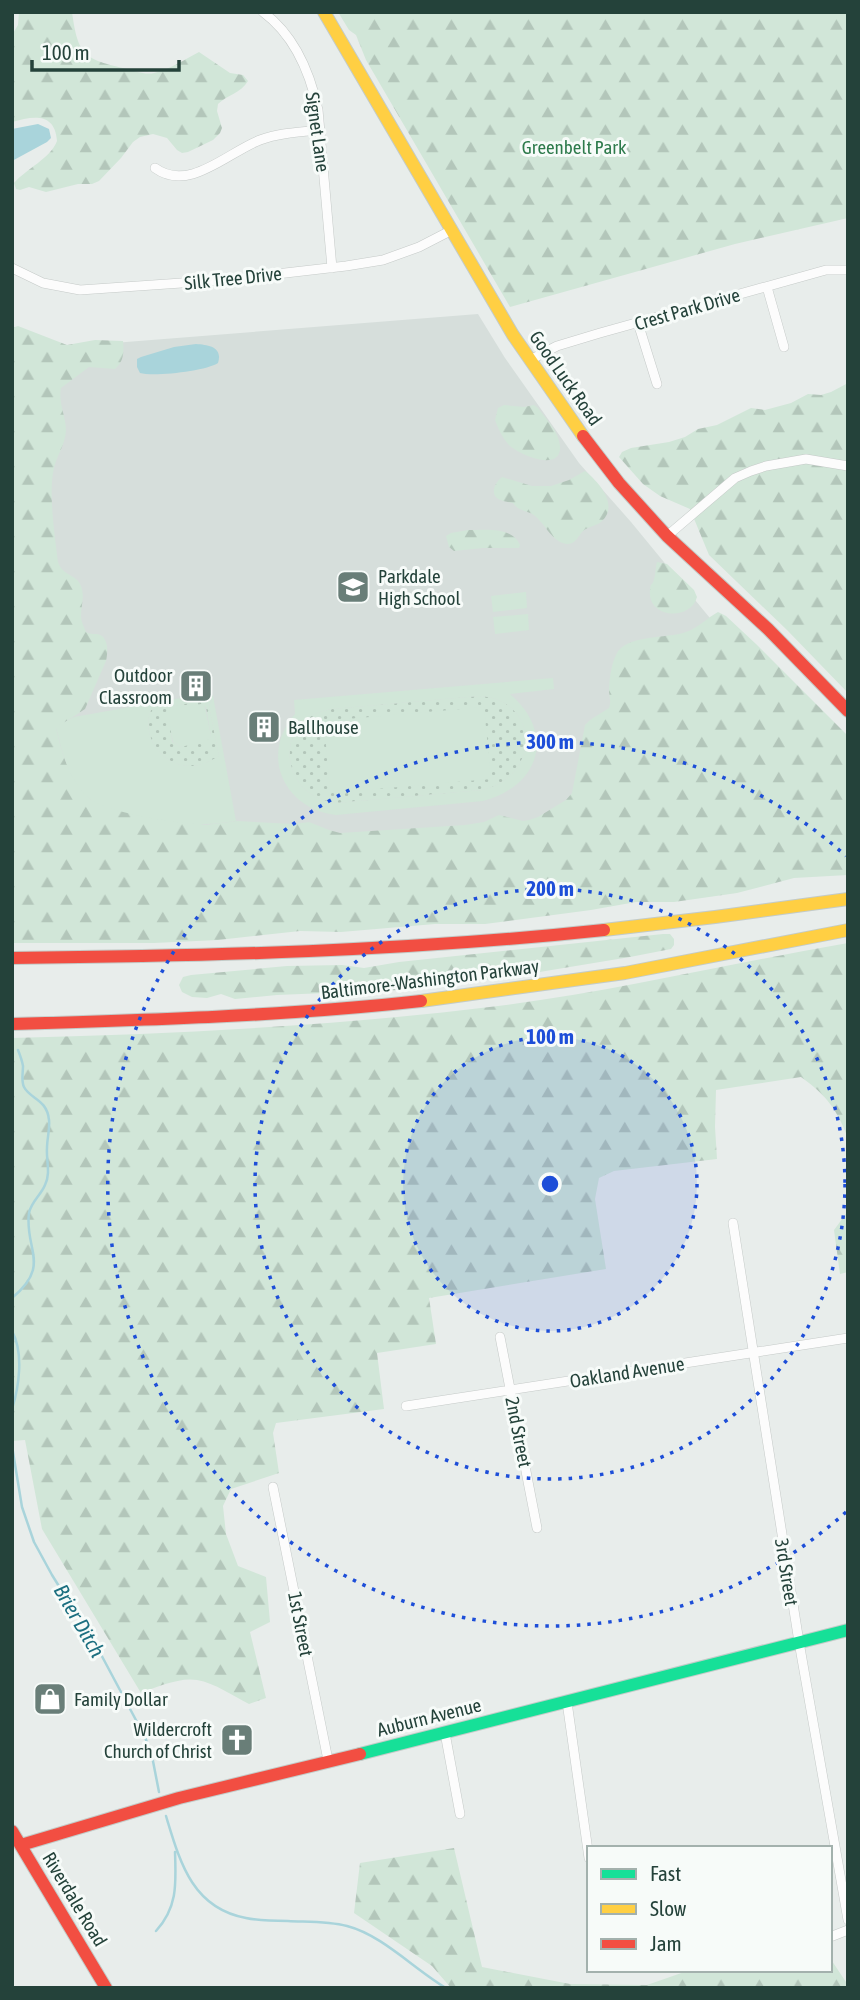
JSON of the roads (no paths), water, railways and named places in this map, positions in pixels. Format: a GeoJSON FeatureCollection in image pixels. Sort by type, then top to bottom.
{"type":"FeatureCollection","features":[{"type":"Feature","properties":{"kind":"main road","name":"Good Luck Road"},"geometry":{"type":"LineString","coordinates":[[324,12],[488,294],[555,398],[592,448],[619,483],[667,536],[768,629],[848,711]]}},
{"type":"Feature","properties":{"kind":"main road","name":"Baltimore-Washington Parkway"},"geometry":{"type":"LineString","coordinates":[[12,958],[239,955],[412,947],[685,921],[848,898]]}},
{"type":"Feature","properties":{"kind":"main road","name":"Baltimore-Washington Parkway"},"geometry":{"type":"LineString","coordinates":[[12,1024],[248,1016],[416,1002],[594,978],[848,930]]}},
{"type":"Feature","properties":{"kind":"main road","name":"Auburn Avenue"},"geometry":{"type":"LineString","coordinates":[[21,1844],[87,1822],[848,1630]]}},
{"type":"Feature","properties":{"kind":"main road","name":"Riverdale Road"},"geometry":{"type":"LineString","coordinates":[[12,1830],[106,1988]]}},
{"type":"Feature","properties":{"kind":"street","name":"Signet Lane"},"geometry":{"type":"LineString","coordinates":[[263,12],[289,39],[305,66],[314,92],[320,130],[332,268]]}},
{"type":"Feature","properties":{"kind":"street"},"geometry":{"type":"LineString","coordinates":[[155,168],[167,175],[190,174],[208,168],[260,140],[287,133],[320,130]]}},
{"type":"Feature","properties":{"kind":"street","name":"Silk Tree Drive"},"geometry":{"type":"LineString","coordinates":[[12,268],[43,283],[80,290],[211,281],[364,264],[419,247],[452,230]]}},
{"type":"Feature","properties":{"kind":"street","name":"Crest Park Drive"},"geometry":{"type":"LineString","coordinates":[[530,360],[557,346],[638,323],[826,270],[848,270]]}},
{"type":"Feature","properties":{"kind":"street"},"geometry":{"type":"LineString","coordinates":[[767,287],[784,347]]}},
{"type":"Feature","properties":{"kind":"street"},"geometry":{"type":"LineString","coordinates":[[638,323],[657,384]]}},
{"type":"Feature","properties":{"kind":"street"},"geometry":{"type":"LineString","coordinates":[[667,536],[735,478],[751,471],[806,459],[848,466]]}},
{"type":"Feature","properties":{"kind":"street","name":"3rd Street"},"geometry":{"type":"LineString","coordinates":[[733,1223],[799,1642],[848,1920]]}},
{"type":"Feature","properties":{"kind":"street","name":"2nd Street"},"geometry":{"type":"LineString","coordinates":[[500,1337],[537,1528]]}},
{"type":"Feature","properties":{"kind":"street","name":"Oakland Avenue"},"geometry":{"type":"LineString","coordinates":[[407,1406],[848,1338]]}},
{"type":"Feature","properties":{"kind":"street","name":"1st Street"},"geometry":{"type":"LineString","coordinates":[[273,1487],[328,1760]]}},
{"type":"Feature","properties":{"kind":"street"},"geometry":{"type":"LineString","coordinates":[[567,1702],[587,1846]]}},
{"type":"Feature","properties":{"kind":"street"},"geometry":{"type":"LineString","coordinates":[[445,1733],[460,1814]]}},
{"type":"Feature","properties":{"kind":"water"},"geometry":{"type":"Polygon","coordinates":[[[38,124],[49,129],[51,138],[12,161],[12,129],[38,124]]]}},
{"type":"Feature","properties":{"kind":"water"},"geometry":{"type":"Polygon","coordinates":[[[196,344],[217,350],[218,363],[192,371],[168,374],[140,373],[137,367],[137,359],[141,357],[174,347],[196,344]]]}},
{"type":"Feature","properties":{"kind":"waterway","name":"Brier Ditch"},"geometry":{"type":"LineString","coordinates":[[12,1298],[31,1276],[34,1266],[28,1226],[29,1213],[43,1189],[48,1171],[48,1113],[42,1103],[24,1087],[23,1066],[18,1050]]}},
{"type":"Feature","properties":{"kind":"waterway","name":"Brier Ditch"},"geometry":{"type":"LineString","coordinates":[[12,1331],[19,1360],[17,1391],[12,1409]]}},
{"type":"Feature","properties":{"kind":"waterway","name":"Brier Ditch"},"geometry":{"type":"LineString","coordinates":[[12,1446],[22,1507],[34,1542],[97,1647],[145,1737],[159,1792]]}},
{"type":"Feature","properties":{"kind":"waterway","name":"Brier Ditch"},"geometry":{"type":"LineString","coordinates":[[166,1816],[191,1881],[213,1904],[228,1913],[251,1919],[332,1923],[360,1930],[446,1988]]}},
{"type":"Feature","properties":{"kind":"waterway"},"geometry":{"type":"LineString","coordinates":[[156,1931],[172,1904],[175,1852]]}},
{"type":"Feature","properties":{"kind":"place","name":"Parkdale High School"},"geometry":{"type":"Point","coordinates":[353,587]}},
{"type":"Feature","properties":{"kind":"place","name":"Outdoor Classroom"},"geometry":{"type":"Point","coordinates":[196,686]}},
{"type":"Feature","properties":{"kind":"place","name":"Ballhouse"},"geometry":{"type":"Point","coordinates":[264,727]}},
{"type":"Feature","properties":{"kind":"place","name":"Family Dollar"},"geometry":{"type":"Point","coordinates":[50,1699]}},
{"type":"Feature","properties":{"kind":"place","name":"Wildercroft Church of Christ"},"geometry":{"type":"Point","coordinates":[237,1740]}},
{"type":"Feature","properties":{"kind":"park label","name":"Greenbelt Park"},"geometry":{"type":"Point","coordinates":[574,147]}}]}
